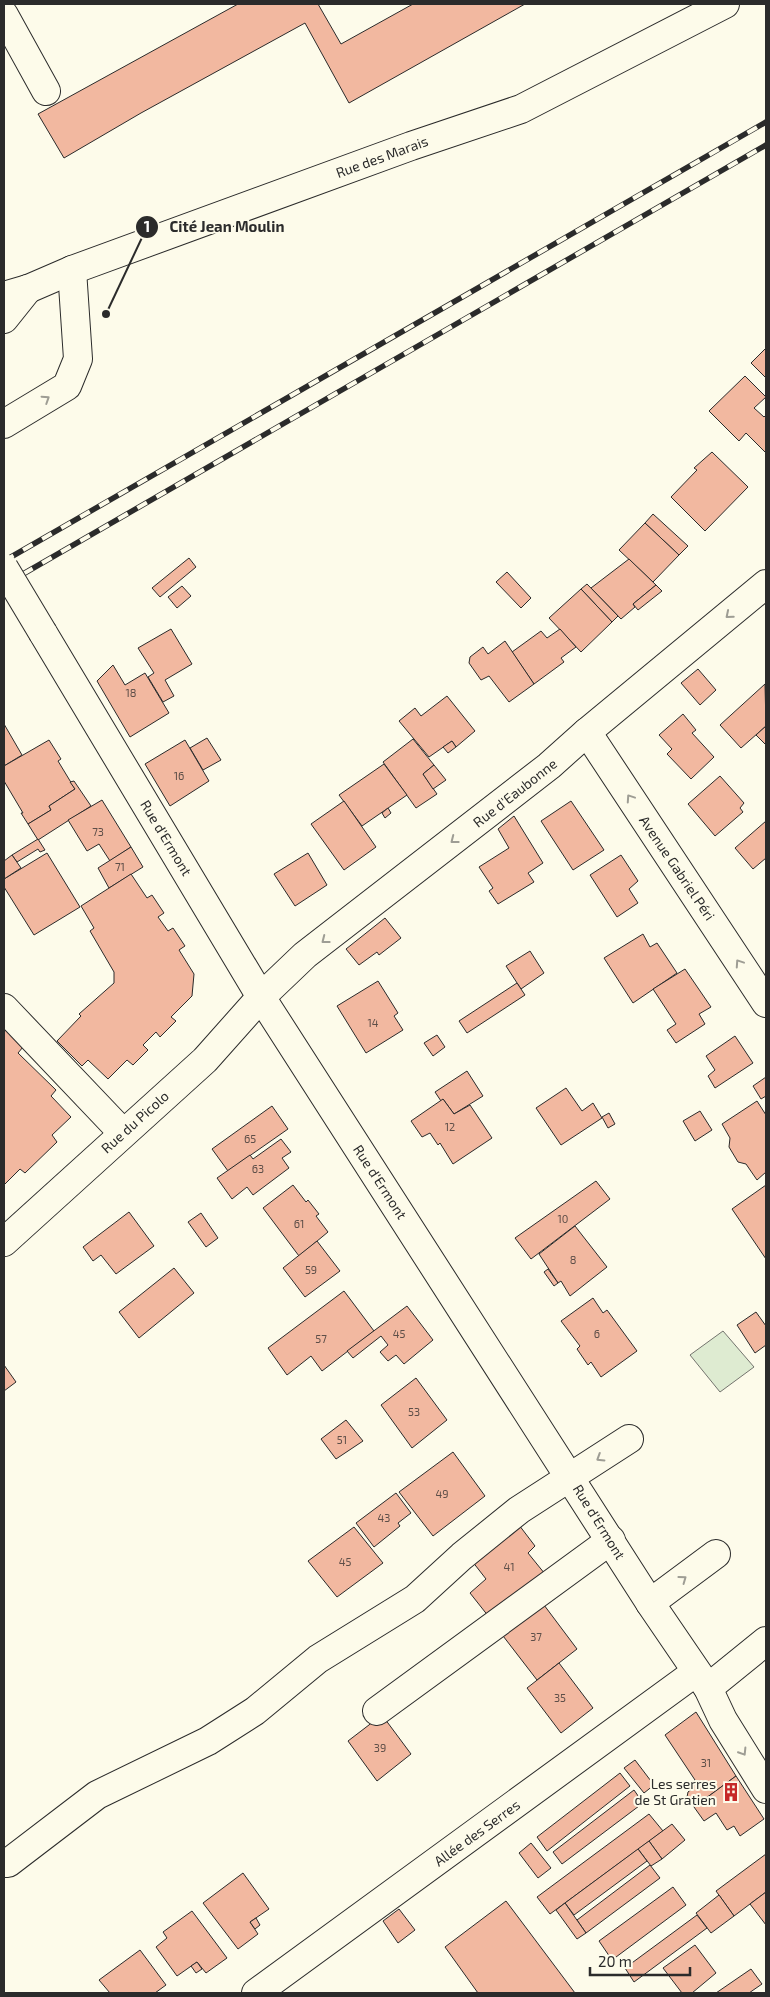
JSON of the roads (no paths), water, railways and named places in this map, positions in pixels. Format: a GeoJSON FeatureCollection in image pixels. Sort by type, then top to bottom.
{"type":"FeatureCollection","features":[{"type":"Feature","properties":{"kind":"street","name":"Rue des Marais"},"geometry":{"type":"LineString","coordinates":[[4,319],[16,292],[411,146],[521,109],[725,4]]}},
{"type":"Feature","properties":{"kind":"street"},"geometry":{"type":"LineString","coordinates":[[4,15],[46,91]]}},
{"type":"Feature","properties":{"kind":"street"},"geometry":{"type":"LineString","coordinates":[[4,424],[67,386],[78,359],[72,270]]}},
{"type":"Feature","properties":{"kind":"street","name":"Rue d'Ermont"},"geometry":{"type":"LineString","coordinates":[[4,568],[261,997],[650,1603],[702,1680],[766,1789]]}},
{"type":"Feature","properties":{"kind":"street","name":"Rue d'Eaubonne"},"geometry":{"type":"LineString","coordinates":[[261,997],[305,955],[549,766],[766,584]]}},
{"type":"Feature","properties":{"kind":"street","name":"Avenue Gabriel Péri"},"geometry":{"type":"LineString","coordinates":[[588,732],[766,1003]]}},
{"type":"Feature","properties":{"kind":"street","name":"Rue du Picolo"},"geometry":{"type":"LineString","coordinates":[[4,1242],[205,1060],[261,997]]}},
{"type":"Feature","properties":{"kind":"street"},"geometry":{"type":"LineString","coordinates":[[4,1008],[123,1133]]}},
{"type":"Feature","properties":{"kind":"street"},"geometry":{"type":"LineString","coordinates":[[4,1863],[8,1863],[97,1795],[208,1741],[255,1711],[318,1659],[415,1599],[462,1556],[518,1510],[629,1439]]}},
{"type":"Feature","properties":{"kind":"street"},"geometry":{"type":"LineString","coordinates":[[377,1711],[611,1540]]}},
{"type":"Feature","properties":{"kind":"street"},"geometry":{"type":"LineString","coordinates":[[650,1603],[716,1554]]}},
{"type":"Feature","properties":{"kind":"street","name":"Allée des Serres"},"geometry":{"type":"LineString","coordinates":[[256,1993],[702,1680],[726,1675],[766,1641]]}},
{"type":"Feature","properties":{"kind":"railway"},"geometry":{"type":"LineString","coordinates":[[4,561],[766,122]]}},
{"type":"Feature","properties":{"kind":"railway"},"geometry":{"type":"LineString","coordinates":[[4,585],[766,145]]}},
{"type":"Feature","properties":{"kind":"place","name":"Cité Jean Moulin"},"geometry":{"type":"Point","coordinates":[106,314]}},
{"type":"Feature","properties":{"kind":"place","name":"Les serres de St Gratien"},"geometry":{"type":"Point","coordinates":[731,1792]}}]}
